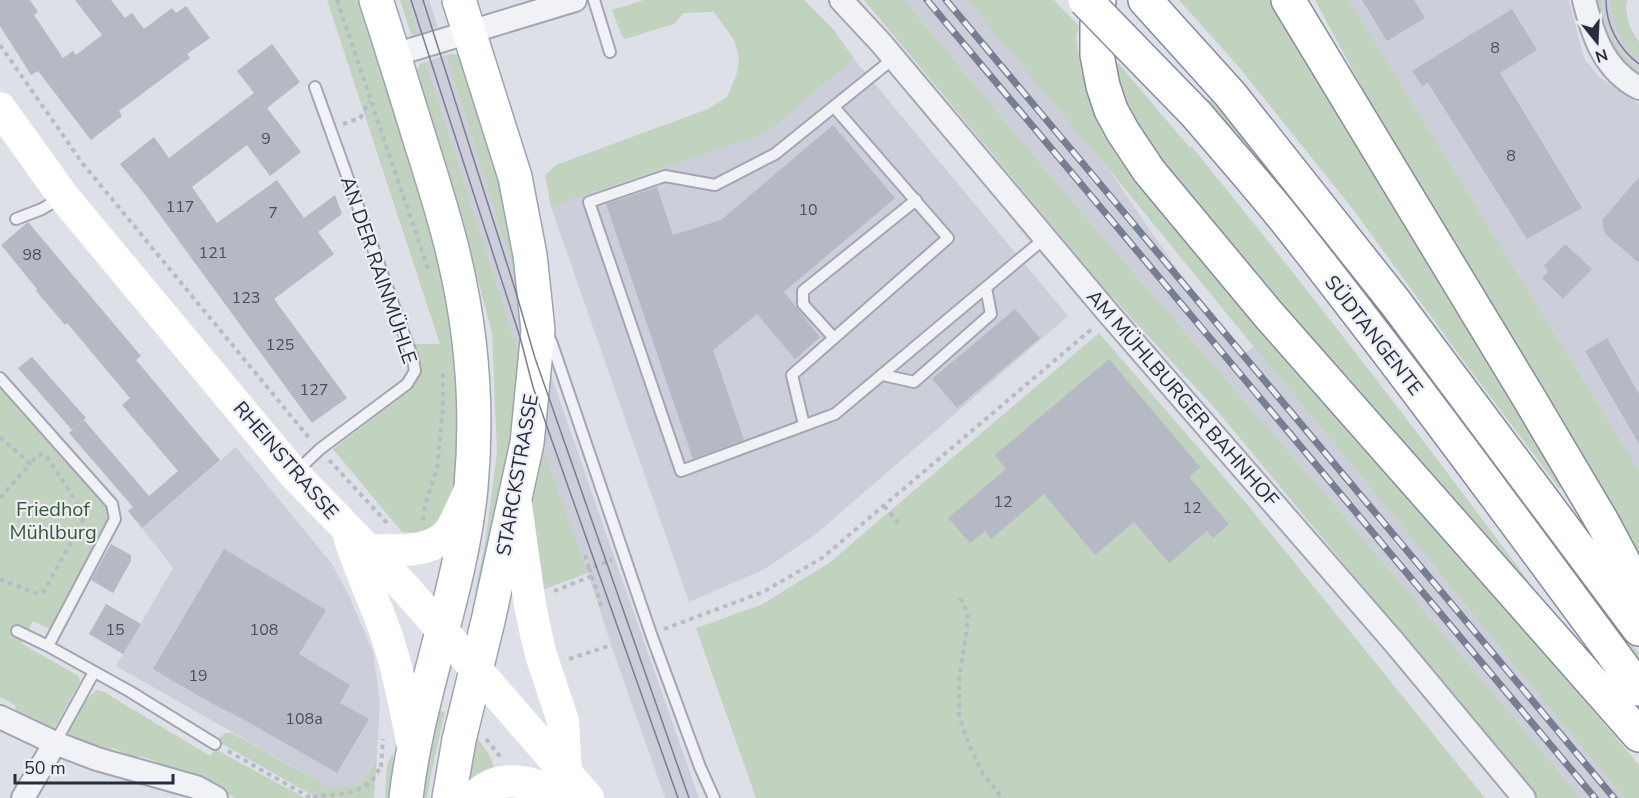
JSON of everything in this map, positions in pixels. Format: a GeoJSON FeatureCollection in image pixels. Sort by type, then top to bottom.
{"type":"FeatureCollection","features":[{"type":"Feature","properties":{"kind":"main road"},"geometry":{"type":"LineString","coordinates":[[376,0],[443,214],[463,300],[472,368],[474,438],[471,489],[458,567],[413,747],[406,798]]}},
{"type":"Feature","properties":{"kind":"main road","name":"STARCKSTRASSE"},"geometry":{"type":"LineString","coordinates":[[449,798],[459,740],[527,443],[538,330],[530,255],[515,177],[459,0]]}},
{"type":"Feature","properties":{"kind":"main road","name":"SÜDTANGENTE"},"geometry":{"type":"LineString","coordinates":[[1085,0],[1196,114],[1282,216],[1484,477],[1639,689]]}},
{"type":"Feature","properties":{"kind":"main road"},"geometry":{"type":"LineString","coordinates":[[1099,0],[1097,55],[1103,86],[1111,110],[1149,171],[1275,323],[1639,735]]}},
{"type":"Feature","properties":{"kind":"main road","name":"SÜDTANGENTE"},"geometry":{"type":"LineString","coordinates":[[1145,0],[1230,94],[1395,302],[1639,629]]}},
{"type":"Feature","properties":{"kind":"main road"},"geometry":{"type":"LineString","coordinates":[[1288,0],[1558,446],[1639,591]]}},
{"type":"Feature","properties":{"kind":"street"},"geometry":{"type":"LineString","coordinates":[[394,55],[574,0]]}},
{"type":"Feature","properties":{"kind":"street","name":"AM MÜHLBURGER BAHNHOF"},"geometry":{"type":"LineString","coordinates":[[841,0],[894,58],[1109,314],[1394,642],[1524,798]]}},
{"type":"Feature","properties":{"kind":"street"},"geometry":{"type":"LineString","coordinates":[[1584,0],[1599,48],[1611,67],[1639,88]]}},
{"type":"Feature","properties":{"kind":"street","name":"RHEINSTRASSE"},"geometry":{"type":"LineString","coordinates":[[0,108],[63,196],[294,474],[406,589],[571,785],[588,798]]}},
{"type":"Feature","properties":{"kind":"street"},"geometry":{"type":"LineString","coordinates":[[413,747],[390,645],[356,558],[358,540],[414,549],[427,547],[451,530],[471,489]]}},
{"type":"Feature","properties":{"kind":"street"},"geometry":{"type":"LineString","coordinates":[[474,798],[491,784],[504,780],[571,785],[563,721],[541,655],[534,625],[515,501]]}},
{"type":"Feature","properties":{"kind":"street"},"geometry":{"type":"LineString","coordinates":[[0,717],[55,743],[97,759],[196,787],[216,798]]}},
{"type":"Feature","properties":{"kind":"street"},"geometry":{"type":"LineString","coordinates":[[23,798],[55,743]]}},
{"type":"Feature","properties":{"kind":"lane"},"geometry":{"type":"LineString","coordinates":[[594,0],[610,52]]}},
{"type":"Feature","properties":{"kind":"lane"},"geometry":{"type":"LineString","coordinates":[[894,58],[775,154],[715,185],[665,176],[589,202],[681,471],[836,414],[1045,238]]}},
{"type":"Feature","properties":{"kind":"lane","name":"AN DER RAINMÜHLE"},"geometry":{"type":"LineString","coordinates":[[294,474],[320,449],[407,384],[415,371],[413,359],[315,87]]}},
{"type":"Feature","properties":{"kind":"lane"},"geometry":{"type":"LineString","coordinates":[[804,425],[792,375],[948,238],[834,106]]}},
{"type":"Feature","properties":{"kind":"lane"},"geometry":{"type":"LineString","coordinates":[[16,219],[42,209],[63,196]]}},
{"type":"Feature","properties":{"kind":"lane"},"geometry":{"type":"LineString","coordinates":[[834,338],[803,304],[803,291],[916,200]]}},
{"type":"Feature","properties":{"kind":"lane"},"geometry":{"type":"LineString","coordinates":[[883,375],[914,382],[991,314],[986,288]]}},
{"type":"Feature","properties":{"kind":"lane"},"geometry":{"type":"LineString","coordinates":[[538,330],[551,341],[651,634],[700,767],[714,798]]}},
{"type":"Feature","properties":{"kind":"lane"},"geometry":{"type":"LineString","coordinates":[[0,378],[112,504],[115,519],[48,646]]}},
{"type":"Feature","properties":{"kind":"lane"},"geometry":{"type":"LineString","coordinates":[[17,631],[94,672],[215,744]]}},
{"type":"Feature","properties":{"kind":"lane"},"geometry":{"type":"LineString","coordinates":[[55,743],[94,672]]}},
{"type":"Feature","properties":{"kind":"path"},"geometry":{"type":"LineString","coordinates":[[337,0],[431,278]]}},
{"type":"Feature","properties":{"kind":"path"},"geometry":{"type":"LineString","coordinates":[[0,45],[83,164],[302,430],[390,526]]}},
{"type":"Feature","properties":{"kind":"path"},"geometry":{"type":"LineString","coordinates":[[330,128],[360,118],[370,100]]}},
{"type":"Feature","properties":{"kind":"path"},"geometry":{"type":"LineString","coordinates":[[651,634],[764,592],[822,558],[1109,314]]}},
{"type":"Feature","properties":{"kind":"path"},"geometry":{"type":"LineString","coordinates":[[427,547],[421,538],[425,505],[437,469],[443,406],[443,368]]}},
{"type":"Feature","properties":{"kind":"path"},"geometry":{"type":"LineString","coordinates":[[0,437],[30,464]]}},
{"type":"Feature","properties":{"kind":"path"},"geometry":{"type":"LineString","coordinates":[[0,498],[37,456],[42,454],[47,457],[81,509],[83,517],[82,523],[44,591],[38,594],[32,593],[0,579]]}},
{"type":"Feature","properties":{"kind":"path"},"geometry":{"type":"LineString","coordinates":[[884,506],[901,526]]}},
{"type":"Feature","properties":{"kind":"path"},"geometry":{"type":"LineString","coordinates":[[585,555],[602,608]]}},
{"type":"Feature","properties":{"kind":"path"},"geometry":{"type":"LineString","coordinates":[[589,568],[624,556]]}},
{"type":"Feature","properties":{"kind":"path"},"geometry":{"type":"LineString","coordinates":[[547,596],[592,576]]}},
{"type":"Feature","properties":{"kind":"path"},"geometry":{"type":"LineString","coordinates":[[960,598],[968,613],[959,678],[959,716],[969,745],[983,774],[999,794],[998,798]]}},
{"type":"Feature","properties":{"kind":"path"},"geometry":{"type":"LineString","coordinates":[[566,660],[611,645]]}},
{"type":"Feature","properties":{"kind":"path"},"geometry":{"type":"LineString","coordinates":[[215,744],[312,798],[345,794],[370,783],[382,765],[384,733]]}},
{"type":"Feature","properties":{"kind":"shaded area"},"geometry":{"type":"Polygon","coordinates":[[[408,0],[429,0],[438,27],[418,34],[408,0]]]}},
{"type":"Feature","properties":{"kind":"shaded area"},"geometry":{"type":"Polygon","coordinates":[[[904,0],[975,0],[1107,167],[1185,281],[1245,353],[1254,347],[1624,798],[1581,798],[1327,496],[1076,206],[904,0]]]}},
{"type":"Feature","properties":{"kind":"shaded area"},"geometry":{"type":"Polygon","coordinates":[[[1349,0],[1569,0],[1584,58],[1599,77],[1639,104],[1639,470],[1349,0]]]}},
{"type":"Feature","properties":{"kind":"shaded area"},"geometry":{"type":"Polygon","coordinates":[[[1602,0],[1610,0],[1616,30],[1628,48],[1639,58],[1639,69],[1614,43],[1605,22],[1602,0]]]}},
{"type":"Feature","properties":{"kind":"shaded area"},"geometry":{"type":"Polygon","coordinates":[[[446,55],[520,292],[523,327],[522,364],[426,62],[446,55]]]}},
{"type":"Feature","properties":{"kind":"shaded area"},"geometry":{"type":"Polygon","coordinates":[[[854,59],[1068,316],[816,534],[765,569],[689,602],[551,207],[768,132],[854,59]]]}},
{"type":"Feature","properties":{"kind":"shaded area"},"geometry":{"type":"Polygon","coordinates":[[[546,361],[699,798],[665,798],[611,645],[540,439],[546,361]]]}},
{"type":"Feature","properties":{"kind":"shaded area"},"geometry":{"type":"Polygon","coordinates":[[[236,447],[332,564],[349,596],[373,652],[380,702],[377,755],[367,777],[359,784],[330,788],[116,666],[173,568],[142,528],[236,447]]]}},
{"type":"Feature","properties":{"kind":"green space"},"geometry":{"type":"Polygon","coordinates":[[[327,0],[363,0],[423,190],[459,350],[456,500],[427,534],[402,532],[333,449],[397,400],[411,386],[418,370],[418,354],[415,344],[440,344],[327,0]]]}},
{"type":"Feature","properties":{"kind":"green space"},"geometry":{"type":"Polygon","coordinates":[[[400,0],[408,0],[418,34],[411,34],[400,0]]]}},
{"type":"Feature","properties":{"kind":"green space"},"geometry":{"type":"Polygon","coordinates":[[[644,0],[804,0],[834,30],[854,59],[768,132],[551,207],[545,175],[556,165],[708,109],[727,97],[737,73],[739,57],[734,40],[714,12],[683,13],[674,24],[625,39],[612,10],[644,0]]]}},
{"type":"Feature","properties":{"kind":"green space"},"geometry":{"type":"Polygon","coordinates":[[[864,0],[904,0],[1076,206],[1327,496],[1581,798],[1538,798],[1219,413],[1105,289],[864,0]]]}},
{"type":"Feature","properties":{"kind":"green space"},"geometry":{"type":"Polygon","coordinates":[[[967,0],[1054,0],[1079,26],[1076,37],[1081,71],[1095,117],[1118,158],[1188,245],[1537,644],[1639,765],[1639,798],[1624,798],[1107,167],[967,0]]]}},
{"type":"Feature","properties":{"kind":"green space"},"geometry":{"type":"Polygon","coordinates":[[[1179,0],[1271,0],[1564,485],[1559,488],[1352,208],[1239,67],[1179,0]]]}},
{"type":"Feature","properties":{"kind":"green space"},"geometry":{"type":"Polygon","coordinates":[[[1315,0],[1349,0],[1639,470],[1639,556],[1381,123],[1315,0]]]}},
{"type":"Feature","properties":{"kind":"green space"},"geometry":{"type":"Polygon","coordinates":[[[1594,0],[1602,0],[1605,20],[1612,39],[1639,69],[1639,76],[1620,61],[1614,52],[1594,0]]]}},
{"type":"Feature","properties":{"kind":"green space"},"geometry":{"type":"Polygon","coordinates":[[[1610,0],[1627,0],[1628,21],[1639,42],[1639,58],[1626,46],[1617,32],[1610,0]]]}},
{"type":"Feature","properties":{"kind":"green space"},"geometry":{"type":"Polygon","coordinates":[[[451,54],[463,59],[496,156],[520,292],[446,55],[451,54]]]}},
{"type":"Feature","properties":{"kind":"green space"},"geometry":{"type":"Polygon","coordinates":[[[426,62],[522,364],[519,409],[482,599],[475,592],[485,544],[497,453],[492,333],[477,276],[414,77],[420,64],[426,62]]]}},
{"type":"Feature","properties":{"kind":"green space"},"geometry":{"type":"Polygon","coordinates":[[[1118,63],[1190,148],[1192,147],[1283,259],[1545,604],[1325,366],[1135,127],[1112,74],[1118,63]]]}},
{"type":"Feature","properties":{"kind":"green space"},"geometry":{"type":"Polygon","coordinates":[[[1211,100],[1337,250],[1639,654],[1639,665],[1206,101],[1211,100]]]}},
{"type":"Feature","properties":{"kind":"green space"},"geometry":{"type":"Polygon","coordinates":[[[1099,333],[1246,503],[1485,798],[756,798],[696,628],[761,605],[829,563],[1099,333]]]}},
{"type":"Feature","properties":{"kind":"green space","name":"Friedhof Mühlburg"},"geometry":{"type":"Polygon","coordinates":[[[0,383],[108,505],[111,520],[50,629],[33,621],[22,644],[79,676],[80,682],[53,731],[16,712],[15,705],[0,697],[0,383]]]}},
{"type":"Feature","properties":{"kind":"green space"},"geometry":{"type":"Polygon","coordinates":[[[540,439],[588,573],[539,591],[528,516],[540,439]]]}},
{"type":"Feature","properties":{"kind":"green space"},"geometry":{"type":"Polygon","coordinates":[[[97,690],[104,692],[210,756],[215,749],[305,798],[235,798],[208,784],[159,767],[156,761],[140,756],[135,761],[127,760],[125,753],[112,748],[104,753],[72,740],[69,734],[73,721],[85,702],[97,690]]]}},
{"type":"Feature","properties":{"kind":"green space"},"geometry":{"type":"Polygon","coordinates":[[[436,710],[445,712],[427,798],[420,798],[436,710]]]}},
{"type":"Feature","properties":{"kind":"green space"},"geometry":{"type":"Polygon","coordinates":[[[225,733],[232,733],[330,788],[356,785],[361,782],[377,755],[374,798],[317,798],[219,742],[219,738],[225,733]]]}},
{"type":"Feature","properties":{"kind":"green space"},"geometry":{"type":"Polygon","coordinates":[[[474,734],[490,757],[495,773],[467,795],[474,734]]]}},
{"type":"Feature","properties":{"kind":"green space"},"geometry":{"type":"Polygon","coordinates":[[[393,753],[393,798],[385,798],[387,765],[393,753]]]}},
{"type":"Feature","properties":{"kind":"building"},"geometry":{"type":"Polygon","coordinates":[[[0,0],[30,0],[38,12],[34,15],[63,58],[73,51],[76,55],[102,35],[75,0],[111,0],[125,18],[132,13],[144,29],[172,8],[176,13],[186,6],[210,38],[187,54],[190,58],[119,111],[122,116],[91,140],[38,71],[31,75],[0,26],[0,0]]]}},
{"type":"Feature","properties":{"kind":"building"},"geometry":{"type":"Polygon","coordinates":[[[1362,0],[1414,0],[1425,18],[1387,41],[1362,0]]]}},
{"type":"Feature","properties":{"kind":"building"},"geometry":{"type":"Polygon","coordinates":[[[1512,9],[1537,50],[1500,73],[1582,208],[1527,239],[1428,83],[1422,86],[1412,71],[1512,9]]]}},
{"type":"Feature","properties":{"kind":"building"},"geometry":{"type":"Polygon","coordinates":[[[272,44],[300,82],[267,108],[301,152],[270,176],[247,145],[192,187],[217,223],[277,180],[304,218],[335,195],[342,214],[318,232],[334,254],[274,299],[347,398],[312,423],[146,196],[120,164],[154,137],[169,158],[254,93],[237,71],[272,44]]]}},
{"type":"Feature","properties":{"kind":"building"},"geometry":{"type":"Polygon","coordinates":[[[833,125],[895,198],[784,292],[820,337],[795,359],[757,314],[713,350],[744,440],[693,459],[606,204],[657,187],[673,235],[721,220],[833,125]]]}},
{"type":"Feature","properties":{"kind":"building"},"geometry":{"type":"Polygon","coordinates":[[[1639,177],[1639,263],[1605,234],[1602,220],[1639,177]]]}},
{"type":"Feature","properties":{"kind":"building"},"geometry":{"type":"Polygon","coordinates":[[[28,222],[141,356],[136,360],[220,460],[142,528],[128,511],[133,507],[69,433],[84,420],[149,496],[178,471],[122,405],[130,398],[67,323],[65,325],[36,291],[37,289],[1,245],[28,222]]]}},
{"type":"Feature","properties":{"kind":"building"},"geometry":{"type":"Polygon","coordinates":[[[1565,244],[1592,269],[1563,299],[1542,278],[1548,271],[1544,266],[1565,244]]]}},
{"type":"Feature","properties":{"kind":"building"},"geometry":{"type":"Polygon","coordinates":[[[1015,309],[1040,338],[957,408],[932,379],[1015,309]]]}},
{"type":"Feature","properties":{"kind":"building"},"geometry":{"type":"Polygon","coordinates":[[[1607,338],[1639,394],[1639,444],[1585,351],[1607,338]]]}},
{"type":"Feature","properties":{"kind":"building"},"geometry":{"type":"Polygon","coordinates":[[[32,357],[86,418],[72,430],[18,368],[32,357]]]}},
{"type":"Feature","properties":{"kind":"building"},"geometry":{"type":"Polygon","coordinates":[[[1109,359],[1200,467],[1189,477],[1229,524],[1213,538],[1207,531],[1169,563],[1134,522],[1095,555],[1044,494],[991,539],[985,531],[970,543],[948,518],[1006,469],[995,455],[1109,359]]]}},
{"type":"Feature","properties":{"kind":"building"},"geometry":{"type":"Polygon","coordinates":[[[111,544],[131,555],[131,561],[113,593],[91,580],[111,544]]]}},
{"type":"Feature","properties":{"kind":"building"},"geometry":{"type":"Polygon","coordinates":[[[224,549],[326,610],[299,654],[350,685],[340,703],[369,719],[337,773],[153,669],[224,549]]]}},
{"type":"Feature","properties":{"kind":"building"},"geometry":{"type":"Polygon","coordinates":[[[106,604],[141,624],[123,654],[89,634],[106,604]]]}},
{"type":"Feature","properties":{"kind":"tram line"},"geometry":{"type":"LineString","coordinates":[[411,0],[520,337],[533,387],[678,798]]}},
{"type":"Feature","properties":{"kind":"tram line"},"geometry":{"type":"LineString","coordinates":[[423,0],[535,358],[689,798]]}},
{"type":"Feature","properties":{"kind":"tram line"},"geometry":{"type":"LineString","coordinates":[[1606,0],[1608,19],[1615,36],[1625,51],[1639,64]]}},
{"type":"Feature","properties":{"kind":"railway"},"geometry":{"type":"LineString","coordinates":[[927,0],[1595,798]]}},
{"type":"Feature","properties":{"kind":"railway"},"geometry":{"type":"LineString","coordinates":[[946,0],[1614,798]]}}]}
